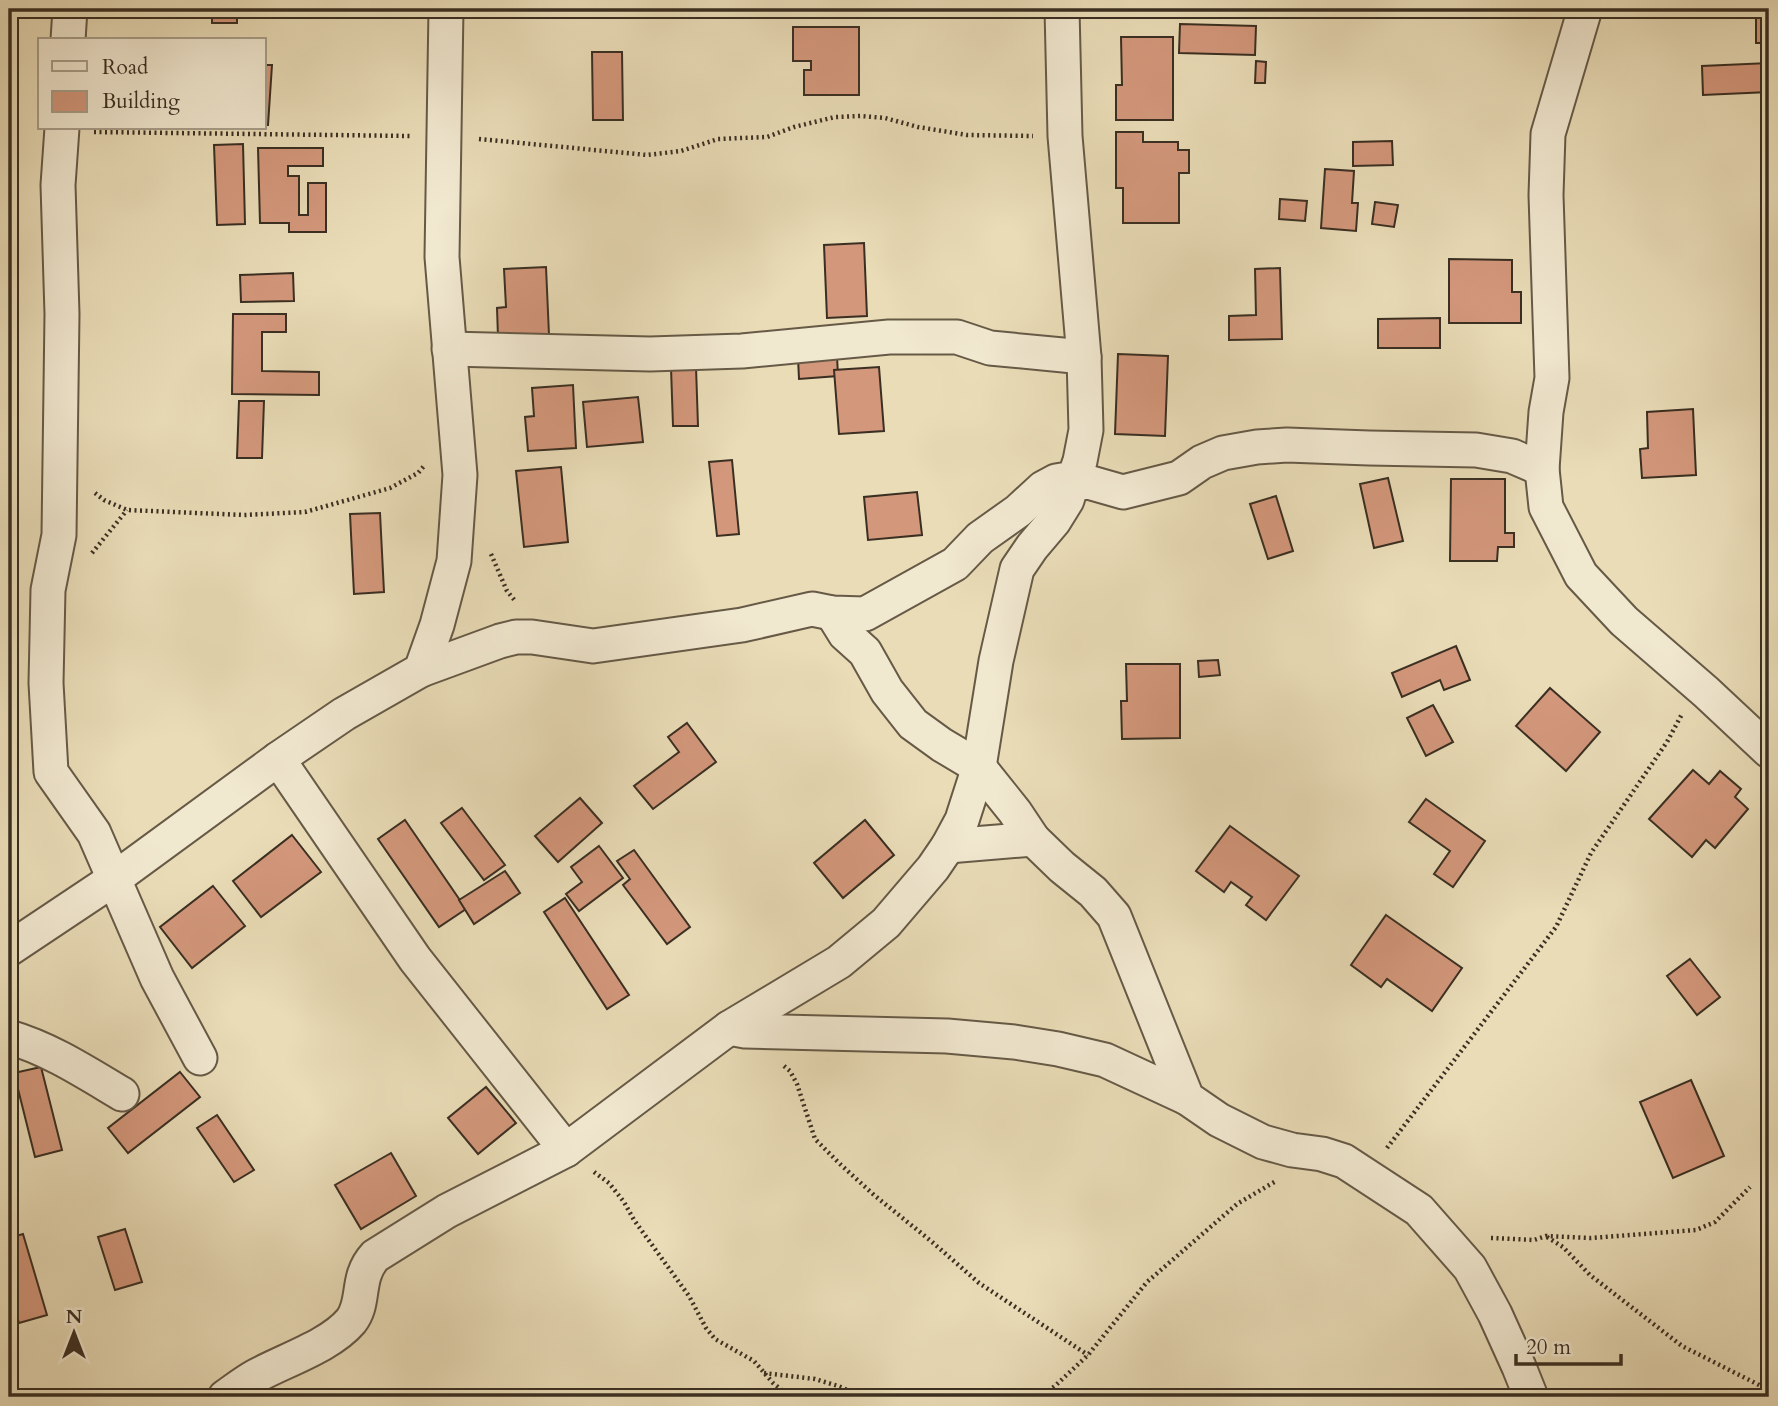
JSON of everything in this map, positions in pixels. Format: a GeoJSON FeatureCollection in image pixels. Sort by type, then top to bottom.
{"type":"FeatureCollection","features":[{"type":"Feature","properties":{"kind":"street"},"geometry":{"type":"LineString","coordinates":[[68,38],[70,9]]}},
{"type":"Feature","properties":{"kind":"street"},"geometry":{"type":"LineString","coordinates":[[421,670],[437,625],[454,561],[460,475],[442,257],[446,9]]}},
{"type":"Feature","properties":{"kind":"street"},"geometry":{"type":"LineString","coordinates":[[225,1397],[254,1377],[343,1330],[354,1317],[360,1299],[362,1278],[367,1265],[375,1256],[447,1211],[566,1150],[737,1029],[839,962],[886,923],[933,868],[948,846],[962,820],[979,767],[996,661],[1017,569],[1067,500],[1080,461],[1086,430],[1084,357],[1065,136],[1062,9]]}},
{"type":"Feature","properties":{"kind":"street"},"geometry":{"type":"LineString","coordinates":[[1585,9],[1548,134],[1546,195],[1552,378],[1546,412],[1542,470],[1546,507],[1581,575],[1624,621],[1769,751]]}},
{"type":"Feature","properties":{"kind":"street"},"geometry":{"type":"LineString","coordinates":[[62,130],[58,185],[62,314],[59,536],[48,590],[46,683],[51,772],[94,833],[157,978],[200,1058]]}},
{"type":"Feature","properties":{"kind":"street"},"geometry":{"type":"LineString","coordinates":[[449,349],[650,354],[742,351],[889,337],[957,337],[990,348],[1084,357]]}},
{"type":"Feature","properties":{"kind":"street"},"geometry":{"type":"LineString","coordinates":[[1476,450],[1509,443],[1527,435],[1546,412]]}},
{"type":"Feature","properties":{"kind":"street"},"geometry":{"type":"LineString","coordinates":[[9,950],[114,879],[344,713],[421,670],[500,640],[533,637],[593,646],[742,625],[813,609],[832,613],[864,614],[955,564],[980,538],[1018,512],[1043,488],[1056,481],[1074,478],[1123,492],[1179,478],[1202,462],[1223,453],[1257,447],[1287,445],[1476,450],[1512,456],[1542,470]]}},
{"type":"Feature","properties":{"kind":"street"},"geometry":{"type":"LineString","coordinates":[[832,613],[845,634],[865,652],[887,691],[913,724],[979,767],[1033,838],[1062,867],[1093,892],[1114,916],[1187,1098]]}},
{"type":"Feature","properties":{"kind":"street"},"geometry":{"type":"LineString","coordinates":[[278,759],[415,959],[566,1150]]}},
{"type":"Feature","properties":{"kind":"street"},"geometry":{"type":"LineString","coordinates":[[948,846],[1033,838]]}},
{"type":"Feature","properties":{"kind":"street"},"geometry":{"type":"LineString","coordinates":[[737,1029],[947,1036],[1036,1045],[1105,1060],[1187,1098],[1219,1120],[1264,1142],[1344,1161],[1419,1210],[1470,1268],[1495,1314],[1531,1397]]}},
{"type":"Feature","properties":{"kind":"street"},"geometry":{"type":"LineString","coordinates":[[9,1037],[59,1056],[122,1094]]}},
{"type":"Feature","properties":{"kind":"path"},"geometry":{"type":"LineString","coordinates":[[62,130],[443,136],[647,155],[681,151],[718,139],[767,137],[835,117],[884,118],[967,135],[1065,136]]}},
{"type":"Feature","properties":{"kind":"path"},"geometry":{"type":"LineString","coordinates":[[60,464],[104,500],[127,510],[244,515],[305,512],[390,488],[418,473],[456,432]]}},
{"type":"Feature","properties":{"kind":"path"},"geometry":{"type":"LineString","coordinates":[[487,546],[507,592],[553,640]]}},
{"type":"Feature","properties":{"kind":"path"},"geometry":{"type":"LineString","coordinates":[[1361,1172],[1382,1155],[1556,927],[1591,853],[1667,742],[1682,714],[1706,692]]}},
{"type":"Feature","properties":{"kind":"path"},"geometry":{"type":"LineString","coordinates":[[737,1029],[790,1071],[815,1139],[840,1164],[979,1283],[1088,1355]]}},
{"type":"Feature","properties":{"kind":"path"},"geometry":{"type":"LineString","coordinates":[[566,1150],[609,1183],[624,1202],[689,1296],[715,1339],[754,1361],[773,1383],[790,1397]]}},
{"type":"Feature","properties":{"kind":"path"},"geometry":{"type":"LineString","coordinates":[[1039,1397],[1088,1355],[1147,1282],[1237,1204],[1322,1154]]}},
{"type":"Feature","properties":{"kind":"path"},"geometry":{"type":"LineString","coordinates":[[1483,1237],[1534,1240],[1546,1236],[1591,1238],[1696,1230],[1715,1222],[1750,1187]]}},
{"type":"Feature","properties":{"kind":"path"},"geometry":{"type":"LineString","coordinates":[[1546,1236],[1563,1247],[1590,1275],[1682,1346],[1769,1390]]}},
{"type":"Feature","properties":{"kind":"path"},"geometry":{"type":"LineString","coordinates":[[764,1373],[815,1379],[864,1397]]}},
{"type":"Feature","properties":{"kind":"building"},"geometry":{"type":"Polygon","coordinates":[[[212,9],[237,9],[237,23],[212,23],[212,9]]]}},
{"type":"Feature","properties":{"kind":"building"},"geometry":{"type":"Polygon","coordinates":[[[752,9],[789,9],[789,16],[752,16],[752,9]]]}},
{"type":"Feature","properties":{"kind":"building"},"geometry":{"type":"Polygon","coordinates":[[[890,9],[890,10],[829,11],[890,9]]]}},
{"type":"Feature","properties":{"kind":"building"},"geometry":{"type":"Polygon","coordinates":[[[1178,9],[1254,9],[1254,16],[1177,14],[1178,9]]]}},
{"type":"Feature","properties":{"kind":"building"},"geometry":{"type":"Polygon","coordinates":[[[1756,9],[1769,9],[1769,43],[1756,43],[1756,9]]]}},
{"type":"Feature","properties":{"kind":"building"},"geometry":{"type":"Polygon","coordinates":[[[1180,24],[1256,26],[1255,55],[1179,53],[1180,24]]]}},
{"type":"Feature","properties":{"kind":"building"},"geometry":{"type":"Polygon","coordinates":[[[793,27],[859,27],[859,95],[804,95],[804,70],[811,70],[811,61],[793,61],[793,27]]]}},
{"type":"Feature","properties":{"kind":"building"},"geometry":{"type":"Polygon","coordinates":[[[1121,37],[1173,37],[1173,120],[1116,120],[1116,85],[1122,85],[1121,37]]]}},
{"type":"Feature","properties":{"kind":"building"},"geometry":{"type":"Polygon","coordinates":[[[592,52],[622,52],[623,120],[593,120],[592,52]]]}},
{"type":"Feature","properties":{"kind":"building"},"geometry":{"type":"Polygon","coordinates":[[[1256,61],[1266,62],[1265,83],[1255,83],[1256,61]]]}},
{"type":"Feature","properties":{"kind":"building"},"geometry":{"type":"Polygon","coordinates":[[[1769,63],[1769,92],[1703,95],[1702,66],[1769,63]]]}},
{"type":"Feature","properties":{"kind":"building"},"geometry":{"type":"Polygon","coordinates":[[[266,65],[272,65],[268,125],[266,65]]]}},
{"type":"Feature","properties":{"kind":"building"},"geometry":{"type":"Polygon","coordinates":[[[1116,132],[1143,132],[1143,142],[1178,142],[1178,150],[1189,150],[1189,173],[1179,173],[1179,223],[1123,223],[1123,188],[1116,188],[1116,132]]]}},
{"type":"Feature","properties":{"kind":"building"},"geometry":{"type":"Polygon","coordinates":[[[1392,141],[1393,165],[1353,166],[1353,142],[1392,141]]]}},
{"type":"Feature","properties":{"kind":"building"},"geometry":{"type":"Polygon","coordinates":[[[243,144],[245,224],[217,225],[214,145],[243,144]]]}},
{"type":"Feature","properties":{"kind":"building"},"geometry":{"type":"Polygon","coordinates":[[[258,148],[323,148],[323,166],[288,166],[288,176],[299,176],[299,215],[308,215],[308,183],[326,183],[326,232],[289,232],[289,223],[260,223],[258,148]]]}},
{"type":"Feature","properties":{"kind":"building"},"geometry":{"type":"Polygon","coordinates":[[[1325,169],[1354,171],[1352,203],[1358,203],[1356,231],[1321,228],[1325,169]]]}},
{"type":"Feature","properties":{"kind":"building"},"geometry":{"type":"Polygon","coordinates":[[[1280,199],[1307,201],[1305,221],[1279,219],[1280,199]]]}},
{"type":"Feature","properties":{"kind":"building"},"geometry":{"type":"Polygon","coordinates":[[[1375,202],[1398,205],[1394,227],[1372,224],[1375,202]]]}},
{"type":"Feature","properties":{"kind":"building"},"geometry":{"type":"Polygon","coordinates":[[[864,243],[867,316],[827,318],[824,245],[864,243]]]}},
{"type":"Feature","properties":{"kind":"building"},"geometry":{"type":"Polygon","coordinates":[[[1449,259],[1512,260],[1512,292],[1521,292],[1521,323],[1449,323],[1449,259]]]}},
{"type":"Feature","properties":{"kind":"building"},"geometry":{"type":"Polygon","coordinates":[[[546,267],[549,335],[498,337],[497,308],[506,307],[504,269],[546,267]]]}},
{"type":"Feature","properties":{"kind":"building"},"geometry":{"type":"Polygon","coordinates":[[[1280,268],[1282,339],[1229,340],[1229,316],[1256,315],[1255,269],[1280,268]]]}},
{"type":"Feature","properties":{"kind":"building"},"geometry":{"type":"Polygon","coordinates":[[[293,273],[294,301],[241,302],[240,275],[293,273]]]}},
{"type":"Feature","properties":{"kind":"building"},"geometry":{"type":"Polygon","coordinates":[[[233,314],[286,314],[286,332],[262,332],[262,371],[319,372],[319,395],[232,394],[233,314]]]}},
{"type":"Feature","properties":{"kind":"building"},"geometry":{"type":"Polygon","coordinates":[[[1440,318],[1440,348],[1378,348],[1378,319],[1440,318]]]}},
{"type":"Feature","properties":{"kind":"building"},"geometry":{"type":"Polygon","coordinates":[[[1118,354],[1168,356],[1165,436],[1115,434],[1118,354]]]}},
{"type":"Feature","properties":{"kind":"building"},"geometry":{"type":"Polygon","coordinates":[[[837,356],[838,376],[799,379],[798,358],[837,356]]]}},
{"type":"Feature","properties":{"kind":"building"},"geometry":{"type":"Polygon","coordinates":[[[696,367],[698,426],[673,426],[671,368],[696,367]]]}},
{"type":"Feature","properties":{"kind":"building"},"geometry":{"type":"Polygon","coordinates":[[[879,367],[884,431],[839,434],[834,370],[879,367]]]}},
{"type":"Feature","properties":{"kind":"building"},"geometry":{"type":"Polygon","coordinates":[[[573,385],[576,448],[528,451],[525,417],[534,416],[532,388],[573,385]]]}},
{"type":"Feature","properties":{"kind":"building"},"geometry":{"type":"Polygon","coordinates":[[[638,397],[643,442],[587,447],[583,402],[638,397]]]}},
{"type":"Feature","properties":{"kind":"building"},"geometry":{"type":"Polygon","coordinates":[[[239,401],[264,401],[262,458],[237,458],[239,401]]]}},
{"type":"Feature","properties":{"kind":"building"},"geometry":{"type":"Polygon","coordinates":[[[1693,409],[1696,475],[1642,478],[1640,449],[1648,448],[1647,412],[1693,409]]]}},
{"type":"Feature","properties":{"kind":"building"},"geometry":{"type":"Polygon","coordinates":[[[732,460],[739,534],[717,536],[709,462],[732,460]]]}},
{"type":"Feature","properties":{"kind":"building"},"geometry":{"type":"Polygon","coordinates":[[[561,467],[568,542],[524,547],[516,471],[561,467]]]}},
{"type":"Feature","properties":{"kind":"building"},"geometry":{"type":"Polygon","coordinates":[[[1388,478],[1403,541],[1374,548],[1360,484],[1388,478]]]}},
{"type":"Feature","properties":{"kind":"building"},"geometry":{"type":"Polygon","coordinates":[[[1451,479],[1505,479],[1505,533],[1514,533],[1514,547],[1498,547],[1497,561],[1450,561],[1451,479]]]}},
{"type":"Feature","properties":{"kind":"building"},"geometry":{"type":"Polygon","coordinates":[[[917,492],[922,535],[868,540],[864,497],[917,492]]]}},
{"type":"Feature","properties":{"kind":"building"},"geometry":{"type":"Polygon","coordinates":[[[1276,496],[1293,551],[1268,559],[1250,504],[1276,496]]]}},
{"type":"Feature","properties":{"kind":"building"},"geometry":{"type":"Polygon","coordinates":[[[380,513],[384,592],[354,594],[350,514],[380,513]]]}},
{"type":"Feature","properties":{"kind":"building"},"geometry":{"type":"Polygon","coordinates":[[[1456,646],[1470,680],[1444,690],[1440,680],[1402,697],[1392,673],[1456,646]]]}},
{"type":"Feature","properties":{"kind":"building"},"geometry":{"type":"Polygon","coordinates":[[[1218,660],[1220,675],[1199,677],[1198,661],[1218,660]]]}},
{"type":"Feature","properties":{"kind":"building"},"geometry":{"type":"Polygon","coordinates":[[[1126,664],[1180,664],[1180,738],[1122,739],[1121,701],[1127,701],[1126,664]]]}},
{"type":"Feature","properties":{"kind":"building"},"geometry":{"type":"Polygon","coordinates":[[[1550,688],[1600,732],[1566,771],[1516,726],[1550,688]]]}},
{"type":"Feature","properties":{"kind":"building"},"geometry":{"type":"Polygon","coordinates":[[[1433,705],[1453,742],[1426,756],[1407,718],[1433,705]]]}},
{"type":"Feature","properties":{"kind":"building"},"geometry":{"type":"Polygon","coordinates":[[[687,723],[716,762],[653,809],[634,786],[679,752],[668,737],[687,723]]]}},
{"type":"Feature","properties":{"kind":"building"},"geometry":{"type":"Polygon","coordinates":[[[1693,770],[1709,784],[1720,771],[1741,789],[1735,797],[1748,809],[1715,848],[1706,840],[1692,857],[1649,819],[1693,770]]]}},
{"type":"Feature","properties":{"kind":"building"},"geometry":{"type":"Polygon","coordinates":[[[580,798],[602,823],[558,862],[535,836],[580,798]]]}},
{"type":"Feature","properties":{"kind":"building"},"geometry":{"type":"Polygon","coordinates":[[[1426,799],[1485,841],[1453,887],[1434,874],[1450,851],[1409,822],[1426,799]]]}},
{"type":"Feature","properties":{"kind":"building"},"geometry":{"type":"Polygon","coordinates":[[[462,808],[505,865],[484,880],[441,823],[462,808]]]}},
{"type":"Feature","properties":{"kind":"building"},"geometry":{"type":"Polygon","coordinates":[[[405,820],[466,909],[439,927],[378,839],[405,820]]]}},
{"type":"Feature","properties":{"kind":"building"},"geometry":{"type":"Polygon","coordinates":[[[865,820],[894,855],[843,898],[814,863],[865,820]]]}},
{"type":"Feature","properties":{"kind":"building"},"geometry":{"type":"Polygon","coordinates":[[[1230,826],[1299,876],[1266,920],[1246,905],[1252,897],[1231,882],[1224,892],[1196,871],[1230,826]]]}},
{"type":"Feature","properties":{"kind":"building"},"geometry":{"type":"Polygon","coordinates":[[[292,835],[321,872],[261,917],[233,881],[292,835]]]}},
{"type":"Feature","properties":{"kind":"building"},"geometry":{"type":"Polygon","coordinates":[[[599,846],[623,878],[579,911],[566,894],[582,882],[571,867],[599,846]]]}},
{"type":"Feature","properties":{"kind":"building"},"geometry":{"type":"Polygon","coordinates":[[[634,850],[690,927],[667,944],[623,885],[630,879],[617,861],[634,850]]]}},
{"type":"Feature","properties":{"kind":"building"},"geometry":{"type":"Polygon","coordinates":[[[505,871],[520,893],[474,924],[459,900],[505,871]]]}},
{"type":"Feature","properties":{"kind":"building"},"geometry":{"type":"Polygon","coordinates":[[[213,886],[245,926],[192,968],[160,927],[213,886]]]}},
{"type":"Feature","properties":{"kind":"building"},"geometry":{"type":"Polygon","coordinates":[[[565,898],[629,995],[607,1009],[544,912],[565,898]]]}},
{"type":"Feature","properties":{"kind":"building"},"geometry":{"type":"Polygon","coordinates":[[[1386,915],[1462,968],[1432,1011],[1387,979],[1381,987],[1351,965],[1386,915]]]}},
{"type":"Feature","properties":{"kind":"building"},"geometry":{"type":"Polygon","coordinates":[[[1690,959],[1720,997],[1697,1015],[1667,976],[1690,959]]]}},
{"type":"Feature","properties":{"kind":"building"},"geometry":{"type":"Polygon","coordinates":[[[41,1067],[62,1150],[35,1157],[14,1073],[41,1067]]]}},
{"type":"Feature","properties":{"kind":"building"},"geometry":{"type":"Polygon","coordinates":[[[180,1072],[200,1097],[128,1153],[108,1128],[180,1072]]]}},
{"type":"Feature","properties":{"kind":"building"},"geometry":{"type":"Polygon","coordinates":[[[1691,1080],[1724,1156],[1673,1178],[1640,1102],[1691,1080]]]}},
{"type":"Feature","properties":{"kind":"building"},"geometry":{"type":"Polygon","coordinates":[[[486,1087],[516,1123],[478,1154],[448,1118],[486,1087]]]}},
{"type":"Feature","properties":{"kind":"building"},"geometry":{"type":"Polygon","coordinates":[[[217,1115],[254,1170],[234,1182],[197,1128],[217,1115]]]}},
{"type":"Feature","properties":{"kind":"building"},"geometry":{"type":"Polygon","coordinates":[[[391,1153],[416,1196],[361,1229],[335,1185],[391,1153]]]}},
{"type":"Feature","properties":{"kind":"building"},"geometry":{"type":"Polygon","coordinates":[[[125,1229],[142,1282],[115,1290],[98,1237],[125,1229]]]}},
{"type":"Feature","properties":{"kind":"building"},"geometry":{"type":"Polygon","coordinates":[[[23,1234],[47,1315],[19,1323],[9,1289],[9,1238],[23,1234]]]}}]}
